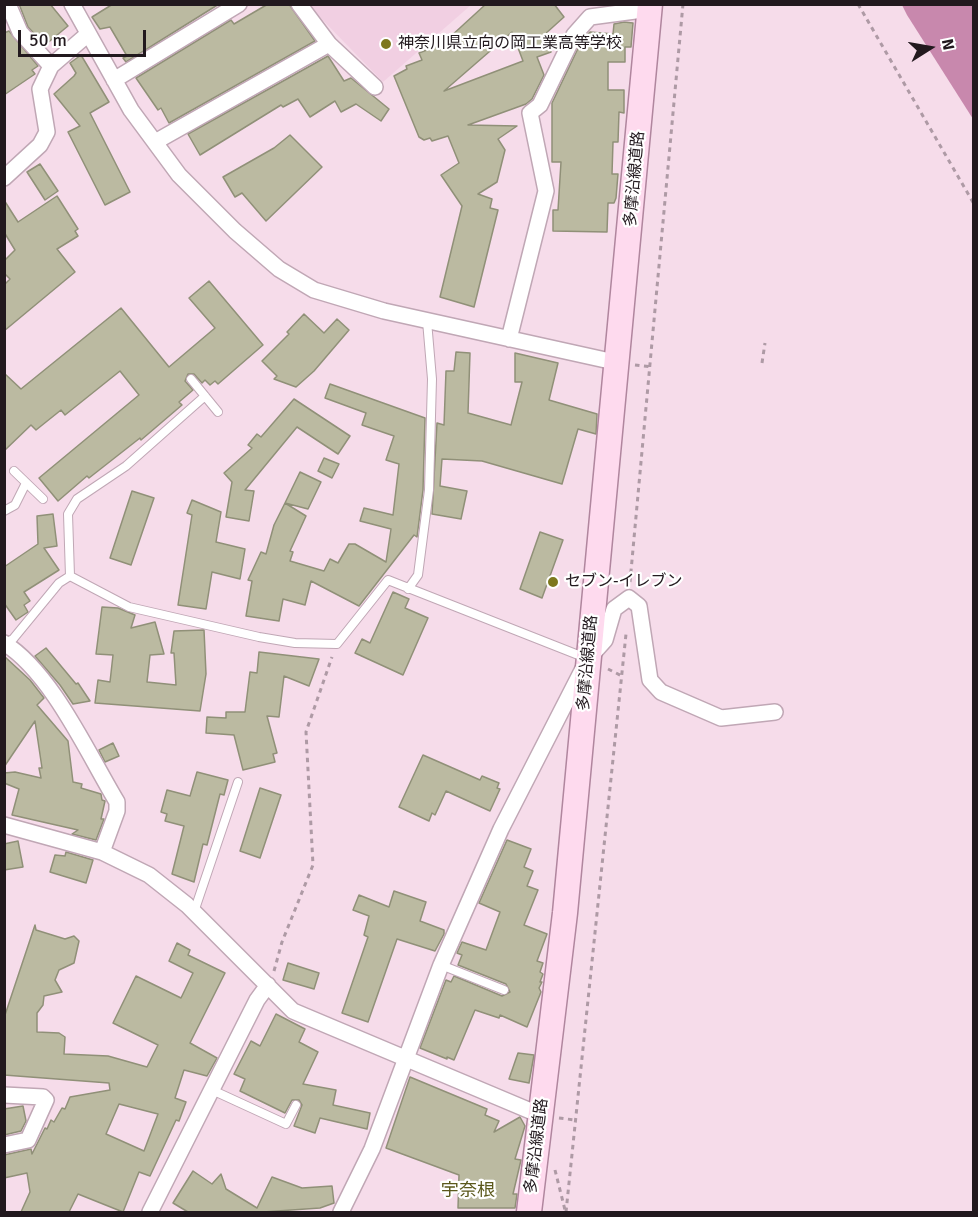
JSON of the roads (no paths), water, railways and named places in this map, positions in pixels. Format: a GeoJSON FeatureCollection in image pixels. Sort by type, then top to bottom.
{"type":"FeatureCollection","features":[{"type":"Feature","properties":{"kind":"main road","name":"多摩沿線道路"},"geometry":{"type":"LineString","coordinates":[[529,1212],[565,913],[588,659],[619,363],[650,7]]}},
{"type":"Feature","properties":{"kind":"street"},"geometry":{"type":"LineString","coordinates":[[8,4],[20,32],[51,66]]}},
{"type":"Feature","properties":{"kind":"street"},"geometry":{"type":"LineString","coordinates":[[72,4],[131,110],[179,175],[235,231],[279,269],[314,290],[427,321],[619,363]]}},
{"type":"Feature","properties":{"kind":"street"},"geometry":{"type":"LineString","coordinates":[[114,80],[239,4]]}},
{"type":"Feature","properties":{"kind":"street"},"geometry":{"type":"LineString","coordinates":[[299,4],[329,44],[375,87]]}},
{"type":"Feature","properties":{"kind":"street"},"geometry":{"type":"LineString","coordinates":[[509,339],[546,191],[530,113],[540,105],[574,35],[590,17],[650,7]]}},
{"type":"Feature","properties":{"kind":"street"},"geometry":{"type":"LineString","coordinates":[[4,178],[40,145],[47,132],[40,89],[51,66],[87,34]]}},
{"type":"Feature","properties":{"kind":"street"},"geometry":{"type":"LineString","coordinates":[[155,142],[329,44]]}},
{"type":"Feature","properties":{"kind":"street"},"geometry":{"type":"LineString","coordinates":[[341,1212],[372,1149],[441,964],[501,829],[588,659],[604,640],[615,609],[629,598],[639,606],[650,680],[661,692],[721,718],[775,712]]}},
{"type":"Feature","properties":{"kind":"street"},"geometry":{"type":"LineString","coordinates":[[5,643],[27,660],[75,728],[117,802],[117,811],[102,852]]}},
{"type":"Feature","properties":{"kind":"street"},"geometry":{"type":"LineString","coordinates":[[4,825],[102,852],[149,875],[194,912],[293,1011],[540,1115]]}},
{"type":"Feature","properties":{"kind":"street"},"geometry":{"type":"LineString","coordinates":[[150,1212],[257,1000],[268,985]]}},
{"type":"Feature","properties":{"kind":"street"},"geometry":{"type":"LineString","coordinates":[[4,1095],[44,1097],[46,1100],[28,1140],[4,1145]]}},
{"type":"Feature","properties":{"kind":"lane"},"geometry":{"type":"LineString","coordinates":[[408,590],[418,575],[429,490],[432,378],[427,321]]}},
{"type":"Feature","properties":{"kind":"lane"},"geometry":{"type":"LineString","coordinates":[[191,379],[218,412]]}},
{"type":"Feature","properties":{"kind":"lane"},"geometry":{"type":"LineString","coordinates":[[70,576],[68,514],[77,499],[126,466],[205,396]]}},
{"type":"Feature","properties":{"kind":"lane"},"geometry":{"type":"LineString","coordinates":[[14,471],[43,499]]}},
{"type":"Feature","properties":{"kind":"lane"},"geometry":{"type":"LineString","coordinates":[[4,511],[15,505],[26,483]]}},
{"type":"Feature","properties":{"kind":"lane"},"geometry":{"type":"LineString","coordinates":[[70,576],[129,607],[268,639],[295,643],[337,644],[388,580],[408,590],[588,659]]}},
{"type":"Feature","properties":{"kind":"lane"},"geometry":{"type":"LineString","coordinates":[[5,643],[13,639],[59,583],[70,576]]}},
{"type":"Feature","properties":{"kind":"lane"},"geometry":{"type":"LineString","coordinates":[[194,912],[238,782]]}},
{"type":"Feature","properties":{"kind":"lane"},"geometry":{"type":"LineString","coordinates":[[441,964],[504,990]]}},
{"type":"Feature","properties":{"kind":"lane"},"geometry":{"type":"LineString","coordinates":[[212,1090],[286,1124],[296,1105]]}},
{"type":"Feature","properties":{"kind":"place","name":"神奈川県立向の岡工業高等学校"},"geometry":{"type":"Point","coordinates":[386,44]}},
{"type":"Feature","properties":{"kind":"place","name":"セブン-イレブン"},"geometry":{"type":"Point","coordinates":[553,582]}},
{"type":"Feature","properties":{"kind":"district","name":"宇奈根"},"geometry":{"type":"Point","coordinates":[468,1191]}}]}
